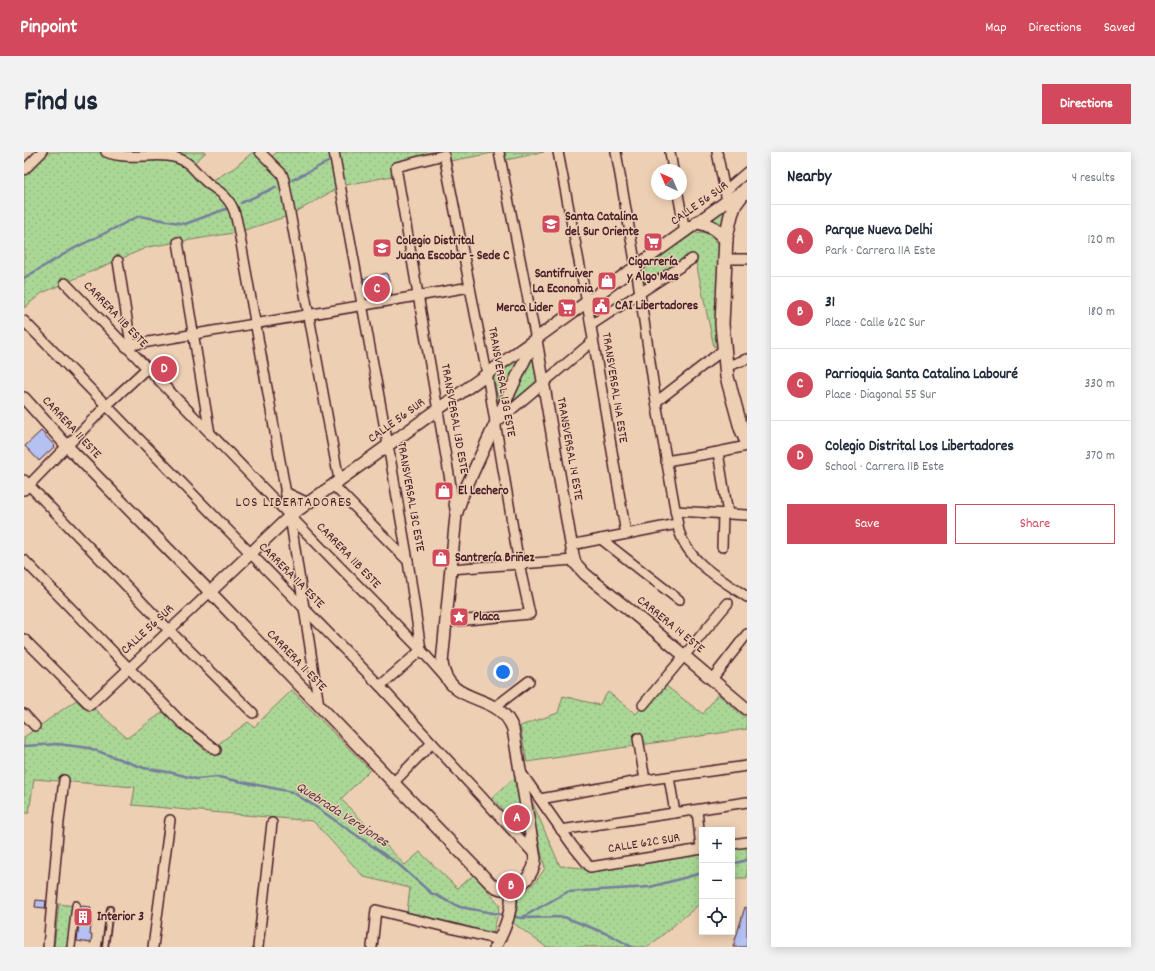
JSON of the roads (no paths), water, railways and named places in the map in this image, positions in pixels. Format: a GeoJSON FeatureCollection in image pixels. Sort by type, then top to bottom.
{"type":"FeatureCollection","features":[{"type":"Feature","properties":{"kind":"main road"},"geometry":{"type":"LineString","coordinates":[[746,189],[733,210],[726,240],[722,324],[723,350],[729,390],[747,442]]}},
{"type":"Feature","properties":{"kind":"main road"},"geometry":{"type":"LineString","coordinates":[[698,222],[714,228],[726,240]]}},
{"type":"Feature","properties":{"kind":"street"},"geometry":{"type":"LineString","coordinates":[[24,170],[42,152]]}},
{"type":"Feature","properties":{"kind":"street"},"geometry":{"type":"LineString","coordinates":[[106,152],[121,156],[168,156],[182,160],[193,167],[209,185],[219,190],[231,203],[239,232],[290,516],[319,706]]}},
{"type":"Feature","properties":{"kind":"street"},"geometry":{"type":"LineString","coordinates":[[260,152],[282,174],[284,180],[309,315],[336,483],[408,561]]}},
{"type":"Feature","properties":{"kind":"street"},"geometry":{"type":"LineString","coordinates":[[456,515],[463,494],[525,359],[536,340],[500,152]]}},
{"type":"Feature","properties":{"kind":"street","name":"TRANSVERSAL 14A ESTE"},"geometry":{"type":"LineString","coordinates":[[558,152],[594,341],[626,534]]}},
{"type":"Feature","properties":{"kind":"street"},"geometry":{"type":"LineString","coordinates":[[616,152],[677,524],[684,545],[693,557],[704,567],[747,597]]}},
{"type":"Feature","properties":{"kind":"street"},"geometry":{"type":"LineString","coordinates":[[670,152],[672,164]]}},
{"type":"Feature","properties":{"kind":"street"},"geometry":{"type":"LineString","coordinates":[[717,152],[726,196]]}},
{"type":"Feature","properties":{"kind":"street","name":"TRANSVERSAL 13C ESTE"},"geometry":{"type":"LineString","coordinates":[[335,156],[388,446],[408,561],[421,650]]}},
{"type":"Feature","properties":{"kind":"street","name":"TRANSVERSAL 13G ESTE"},"geometry":{"type":"LineString","coordinates":[[396,167],[444,156],[487,374],[519,564],[530,614],[446,622]]}},
{"type":"Feature","properties":{"kind":"street","name":"TRANSVERSAL 13D ESTE"},"geometry":{"type":"LineString","coordinates":[[396,167],[456,515],[442,663],[444,677]]}},
{"type":"Feature","properties":{"kind":"street","name":"CALLE 56 SUR"},"geometry":{"type":"LineString","coordinates":[[24,639],[90,705],[290,516],[685,232],[726,196],[747,172]]}},
{"type":"Feature","properties":{"kind":"street","name":"CALLE 56 SUR"},"geometry":{"type":"LineString","coordinates":[[726,196],[746,189]]}},
{"type":"Feature","properties":{"kind":"street"},"geometry":{"type":"LineString","coordinates":[[679,200],[685,232]]}},
{"type":"Feature","properties":{"kind":"street"},"geometry":{"type":"LineString","coordinates":[[178,242],[210,434]]}},
{"type":"Feature","properties":{"kind":"street"},"geometry":{"type":"LineString","coordinates":[[591,325],[692,259]]}},
{"type":"Feature","properties":{"kind":"street"},"geometry":{"type":"LineString","coordinates":[[724,259],[747,259]]}},
{"type":"Feature","properties":{"kind":"street"},"geometry":{"type":"LineString","coordinates":[[118,261],[128,346],[470,288]]}},
{"type":"Feature","properties":{"kind":"street","name":"CARRERA 11B ESTE"},"geometry":{"type":"LineString","coordinates":[[65,283],[128,346],[210,434],[421,650],[452,687],[495,707],[504,714],[511,723],[534,854]]}},
{"type":"Feature","properties":{"kind":"street","name":"CARRERA 11A ESTE"},"geometry":{"type":"LineString","coordinates":[[24,321],[380,686],[534,854]]}},
{"type":"Feature","properties":{"kind":"street","name":"TRANSVERSAL 14 ESTE"},"geometry":{"type":"LineString","coordinates":[[536,340],[575,561]]}},
{"type":"Feature","properties":{"kind":"street"},"geometry":{"type":"LineString","coordinates":[[496,422],[594,341]]}},
{"type":"Feature","properties":{"kind":"street"},"geometry":{"type":"LineString","coordinates":[[656,402],[723,350]]}},
{"type":"Feature","properties":{"kind":"street"},"geometry":{"type":"LineString","coordinates":[[725,367],[747,359]]}},
{"type":"Feature","properties":{"kind":"street"},"geometry":{"type":"LineString","coordinates":[[147,368],[26,485],[253,713]]}},
{"type":"Feature","properties":{"kind":"street","name":"CARRERA 11 ESTE"},"geometry":{"type":"LineString","coordinates":[[24,398],[67,446],[210,592],[490,884],[498,889],[511,889]]}},
{"type":"Feature","properties":{"kind":"street"},"geometry":{"type":"LineString","coordinates":[[666,461],[747,446]]}},
{"type":"Feature","properties":{"kind":"street"},"geometry":{"type":"LineString","coordinates":[[718,452],[725,514],[722,547]]}},
{"type":"Feature","properties":{"kind":"street"},"geometry":{"type":"LineString","coordinates":[[285,492],[308,503]]}},
{"type":"Feature","properties":{"kind":"street"},"geometry":{"type":"LineString","coordinates":[[675,511],[747,515]]}},
{"type":"Feature","properties":{"kind":"street"},"geometry":{"type":"LineString","coordinates":[[571,545],[677,524]]}},
{"type":"Feature","properties":{"kind":"street"},"geometry":{"type":"LineString","coordinates":[[601,539],[679,600]]}},
{"type":"Feature","properties":{"kind":"street"},"geometry":{"type":"LineString","coordinates":[[24,560],[182,723],[216,750]]}},
{"type":"Feature","properties":{"kind":"street"},"geometry":{"type":"LineString","coordinates":[[450,569],[575,561]]}},
{"type":"Feature","properties":{"kind":"street","name":"CARRERA 14 ESTE"},"geometry":{"type":"LineString","coordinates":[[575,561],[585,574],[747,708]]}},
{"type":"Feature","properties":{"kind":"street"},"geometry":{"type":"LineString","coordinates":[[643,705],[728,603]]}},
{"type":"Feature","properties":{"kind":"street"},"geometry":{"type":"LineString","coordinates":[[712,679],[747,634]]}},
{"type":"Feature","properties":{"kind":"street"},"geometry":{"type":"LineString","coordinates":[[380,686],[421,650]]}},
{"type":"Feature","properties":{"kind":"street"},"geometry":{"type":"LineString","coordinates":[[495,707],[529,681]]}},
{"type":"Feature","properties":{"kind":"street"},"geometry":{"type":"LineString","coordinates":[[24,714],[35,726]]}},
{"type":"Feature","properties":{"kind":"street"},"geometry":{"type":"LineString","coordinates":[[638,738],[645,780]]}},
{"type":"Feature","properties":{"kind":"street"},"geometry":{"type":"LineString","coordinates":[[393,783],[432,743]]}},
{"type":"Feature","properties":{"kind":"street"},"geometry":{"type":"LineString","coordinates":[[540,799],[645,780],[747,766]]}},
{"type":"Feature","properties":{"kind":"street"},"geometry":{"type":"LineString","coordinates":[[520,770],[560,830],[747,802]]}},
{"type":"Feature","properties":{"kind":"street"},"geometry":{"type":"LineString","coordinates":[[669,777],[675,813]]}},
{"type":"Feature","properties":{"kind":"street"},"geometry":{"type":"LineString","coordinates":[[48,947],[64,780]]}},
{"type":"Feature","properties":{"kind":"street"},"geometry":{"type":"LineString","coordinates":[[697,810],[699,827]]}},
{"type":"Feature","properties":{"kind":"street"},"geometry":{"type":"LineString","coordinates":[[153,947],[170,820]]}},
{"type":"Feature","properties":{"kind":"street"},"geometry":{"type":"LineString","coordinates":[[258,947],[272,823]]}},
{"type":"Feature","properties":{"kind":"street","name":"CALLE 62C SUR"},"geometry":{"type":"LineString","coordinates":[[560,830],[590,867],[699,849]]}},
{"type":"Feature","properties":{"kind":"street"},"geometry":{"type":"LineString","coordinates":[[735,844],[747,842]]}},
{"type":"Feature","properties":{"kind":"street"},"geometry":{"type":"LineString","coordinates":[[372,947],[376,910],[499,939],[510,910],[512,896],[511,889],[522,884],[529,877],[534,868],[534,854]]}},
{"type":"Feature","properties":{"kind":"street"},"geometry":{"type":"LineString","coordinates":[[71,947],[76,904]]}},
{"type":"Feature","properties":{"kind":"lane"},"geometry":{"type":"LineString","coordinates":[[105,947],[110,909]]}},
{"type":"Feature","properties":{"kind":"waterway"},"geometry":{"type":"LineString","coordinates":[[292,180],[330,161]]}},
{"type":"Feature","properties":{"kind":"waterway"},"geometry":{"type":"LineString","coordinates":[[241,203],[276,187]]}},
{"type":"Feature","properties":{"kind":"waterway"},"geometry":{"type":"LineString","coordinates":[[24,278],[73,249],[139,216],[185,224],[226,209]]}},
{"type":"Feature","properties":{"kind":"waterway","name":"Quebrada Verejones"},"geometry":{"type":"LineString","coordinates":[[24,746],[58,744],[89,748],[144,768],[196,779],[218,777],[292,792],[398,864],[431,893],[460,907],[504,915]]}},
{"type":"Feature","properties":{"kind":"waterway"},"geometry":{"type":"LineString","coordinates":[[735,863],[747,860]]}},
{"type":"Feature","properties":{"kind":"waterway"},"geometry":{"type":"LineString","coordinates":[[523,917],[567,892],[650,887],[699,874]]}},
{"type":"Feature","properties":{"kind":"waterway","name":"Quebrada Verejones"},"geometry":{"type":"LineString","coordinates":[[511,916],[521,918],[564,917],[610,935],[632,947]]}},
{"type":"Feature","properties":{"kind":"place","name":"Santa Catalina del Sur Oriente"},"geometry":{"type":"Point","coordinates":[551,224]}},
{"type":"Feature","properties":{"kind":"place","name":"Cigarrería y Algo Mas"},"geometry":{"type":"Point","coordinates":[653,242]}},
{"type":"Feature","properties":{"kind":"place","name":"Colegio Distrital Juana Escobar - Sede C"},"geometry":{"type":"Point","coordinates":[382,248]}},
{"type":"Feature","properties":{"kind":"place","name":"Santifruiver La Economia"},"geometry":{"type":"Point","coordinates":[607,281]}},
{"type":"Feature","properties":{"kind":"place","name":"Parrioquia Santa Catalina Labouré"},"geometry":{"type":"Point","coordinates":[377,289]}},
{"type":"Feature","properties":{"kind":"place","name":"CAI Libertadores"},"geometry":{"type":"Point","coordinates":[601,306]}},
{"type":"Feature","properties":{"kind":"place","name":"Merca Lider"},"geometry":{"type":"Point","coordinates":[567,308]}},
{"type":"Feature","properties":{"kind":"place","name":"Colegio Distrital Los Libertadores"},"geometry":{"type":"Point","coordinates":[164,369]}},
{"type":"Feature","properties":{"kind":"place","name":"El Lechero"},"geometry":{"type":"Point","coordinates":[444,491]}},
{"type":"Feature","properties":{"kind":"place","name":"Santrería Briñez"},"geometry":{"type":"Point","coordinates":[441,558]}},
{"type":"Feature","properties":{"kind":"place","name":"Placa"},"geometry":{"type":"Point","coordinates":[459,617]}},
{"type":"Feature","properties":{"kind":"place","name":"Parque Nueva Delhi"},"geometry":{"type":"Point","coordinates":[517,818]}},
{"type":"Feature","properties":{"kind":"place","name":"31"},"geometry":{"type":"Point","coordinates":[511,886]}},
{"type":"Feature","properties":{"kind":"place","name":"Interior 3"},"geometry":{"type":"Point","coordinates":[83,917]}},
{"type":"Feature","properties":{"kind":"district","name":"LOS LIBERTADORES"},"geometry":{"type":"Point","coordinates":[294,503]}}]}
